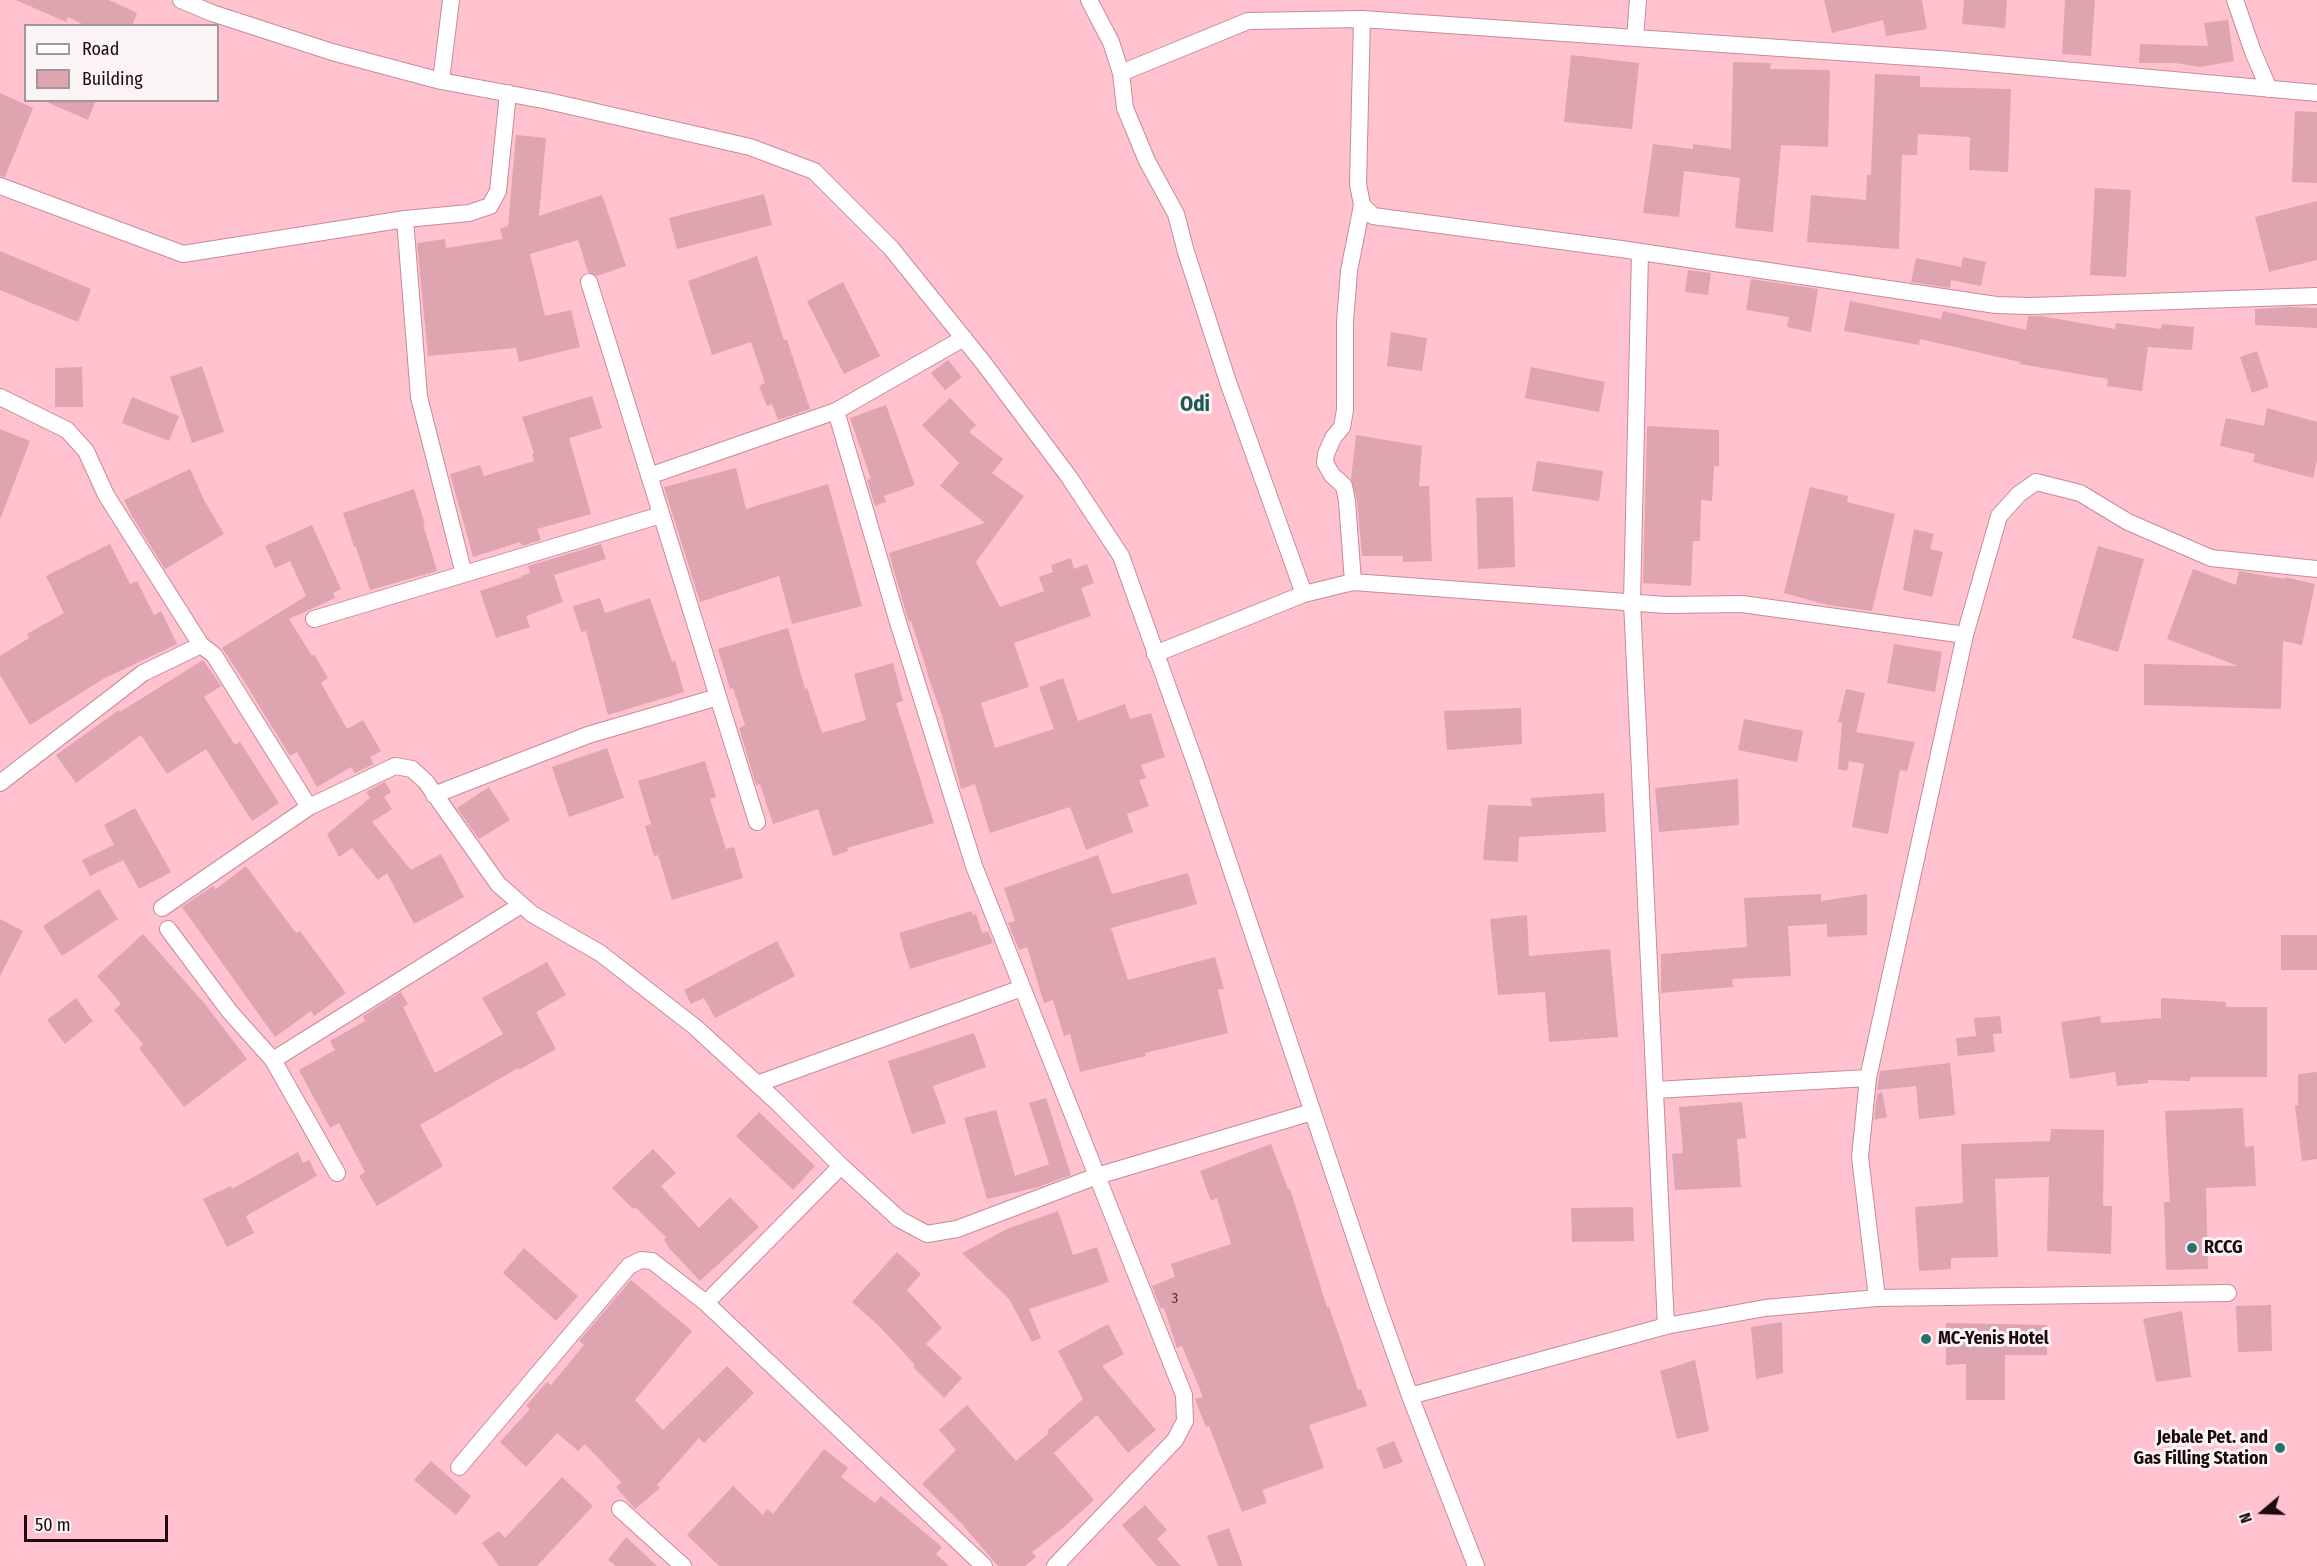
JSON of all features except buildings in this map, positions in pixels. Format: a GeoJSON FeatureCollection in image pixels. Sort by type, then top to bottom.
{"type":"FeatureCollection","features":[{"type":"Feature","properties":{"kind":"street"},"geometry":{"type":"LineString","coordinates":[[181,0],[212,13],[332,52],[441,81],[508,93],[750,147],[814,171],[891,248],[964,338],[1069,477],[1121,556],[1198,771],[1410,1396],[1476,1566]]}},
{"type":"Feature","properties":{"kind":"street"},"geometry":{"type":"LineString","coordinates":[[441,81],[451,0]]}},
{"type":"Feature","properties":{"kind":"street"},"geometry":{"type":"LineString","coordinates":[[1089,0],[1111,42],[1121,73],[1125,108],[1147,160],[1176,214],[1228,382],[1304,594]]}},
{"type":"Feature","properties":{"kind":"street"},"geometry":{"type":"LineString","coordinates":[[1635,38],[1638,0]]}},
{"type":"Feature","properties":{"kind":"street"},"geometry":{"type":"LineString","coordinates":[[2235,0],[2269,89]]}},
{"type":"Feature","properties":{"kind":"street"},"geometry":{"type":"LineString","coordinates":[[1121,73],[1248,21],[1362,19],[1953,60],[2317,93]]}},
{"type":"Feature","properties":{"kind":"street"},"geometry":{"type":"LineString","coordinates":[[1353,582],[1344,486],[1332,475],[1325,463],[1326,454],[1342,427],[1345,410],[1345,322],[1349,271],[1362,206],[1359,184],[1362,19]]}},
{"type":"Feature","properties":{"kind":"street"},"geometry":{"type":"LineString","coordinates":[[0,186],[183,254],[405,219],[469,213],[490,206],[498,191],[508,93]]}},
{"type":"Feature","properties":{"kind":"street"},"geometry":{"type":"LineString","coordinates":[[1362,206],[1373,216],[1640,252],[1996,305],[2031,306],[2317,296]]}},
{"type":"Feature","properties":{"kind":"street"},"geometry":{"type":"LineString","coordinates":[[405,219],[418,397],[464,574]]}},
{"type":"Feature","properties":{"kind":"street"},"geometry":{"type":"LineString","coordinates":[[1640,252],[1632,602],[1666,1326]]}},
{"type":"Feature","properties":{"kind":"street"},"geometry":{"type":"LineString","coordinates":[[589,282],[757,822]]}},
{"type":"Feature","properties":{"kind":"street"},"geometry":{"type":"LineString","coordinates":[[649,476],[836,411],[964,338]]}},
{"type":"Feature","properties":{"kind":"street"},"geometry":{"type":"LineString","coordinates":[[0,397],[67,430],[86,452],[106,495],[201,645],[214,655],[309,807]]}},
{"type":"Feature","properties":{"kind":"street"},"geometry":{"type":"LineString","coordinates":[[836,411],[897,619],[974,866],[1184,1395],[1185,1421],[1174,1440],[1055,1566]]}},
{"type":"Feature","properties":{"kind":"street"},"geometry":{"type":"LineString","coordinates":[[1876,1298],[1860,1157],[1868,1078],[1965,635],[1999,516],[2019,494],[2036,482],[2080,494],[2128,522],[2211,558],[2317,569]]}},
{"type":"Feature","properties":{"kind":"street"},"geometry":{"type":"LineString","coordinates":[[314,619],[661,515]]}},
{"type":"Feature","properties":{"kind":"street"},"geometry":{"type":"LineString","coordinates":[[1155,654],[1304,594],[1353,582],[1666,605],[1742,604],[1965,635]]}},
{"type":"Feature","properties":{"kind":"street"},"geometry":{"type":"LineString","coordinates":[[0,783],[143,673],[201,645]]}},
{"type":"Feature","properties":{"kind":"street"},"geometry":{"type":"LineString","coordinates":[[434,795],[588,735],[718,697]]}},
{"type":"Feature","properties":{"kind":"street"},"geometry":{"type":"LineString","coordinates":[[162,908],[309,807],[395,766],[412,769],[426,782],[498,884],[521,905],[532,914],[600,953],[695,1027],[899,1219],[927,1234],[957,1229],[1096,1176],[1312,1112]]}},
{"type":"Feature","properties":{"kind":"street"},"geometry":{"type":"LineString","coordinates":[[273,1060],[521,905]]}},
{"type":"Feature","properties":{"kind":"street"},"geometry":{"type":"LineString","coordinates":[[168,929],[230,1012],[273,1060],[337,1173]]}},
{"type":"Feature","properties":{"kind":"street"},"geometry":{"type":"LineString","coordinates":[[757,1084],[1022,988]]}},
{"type":"Feature","properties":{"kind":"street"},"geometry":{"type":"LineString","coordinates":[[1655,1090],[1868,1078]]}},
{"type":"Feature","properties":{"kind":"street"},"geometry":{"type":"LineString","coordinates":[[706,1303],[841,1166]]}},
{"type":"Feature","properties":{"kind":"street"},"geometry":{"type":"LineString","coordinates":[[459,1467],[628,1266],[640,1260],[652,1261],[706,1303],[984,1566]]}},
{"type":"Feature","properties":{"kind":"street"},"geometry":{"type":"LineString","coordinates":[[1410,1396],[1666,1326],[1765,1308],[1876,1298],[2228,1293]]}},
{"type":"Feature","properties":{"kind":"street"},"geometry":{"type":"LineString","coordinates":[[620,1509],[683,1566]]}},
{"type":"Feature","properties":{"kind":"place","name":"RCCG"},"geometry":{"type":"Point","coordinates":[2192,1248]}},
{"type":"Feature","properties":{"kind":"place","name":"MC-Yenis Hotel"},"geometry":{"type":"Point","coordinates":[1926,1339]}},
{"type":"Feature","properties":{"kind":"place","name":"Jebale Pet. and Gas Filling Station"},"geometry":{"type":"Point","coordinates":[2280,1448]}},
{"type":"Feature","properties":{"kind":"district","name":"Odi"},"geometry":{"type":"Point","coordinates":[1195,405]}}]}
